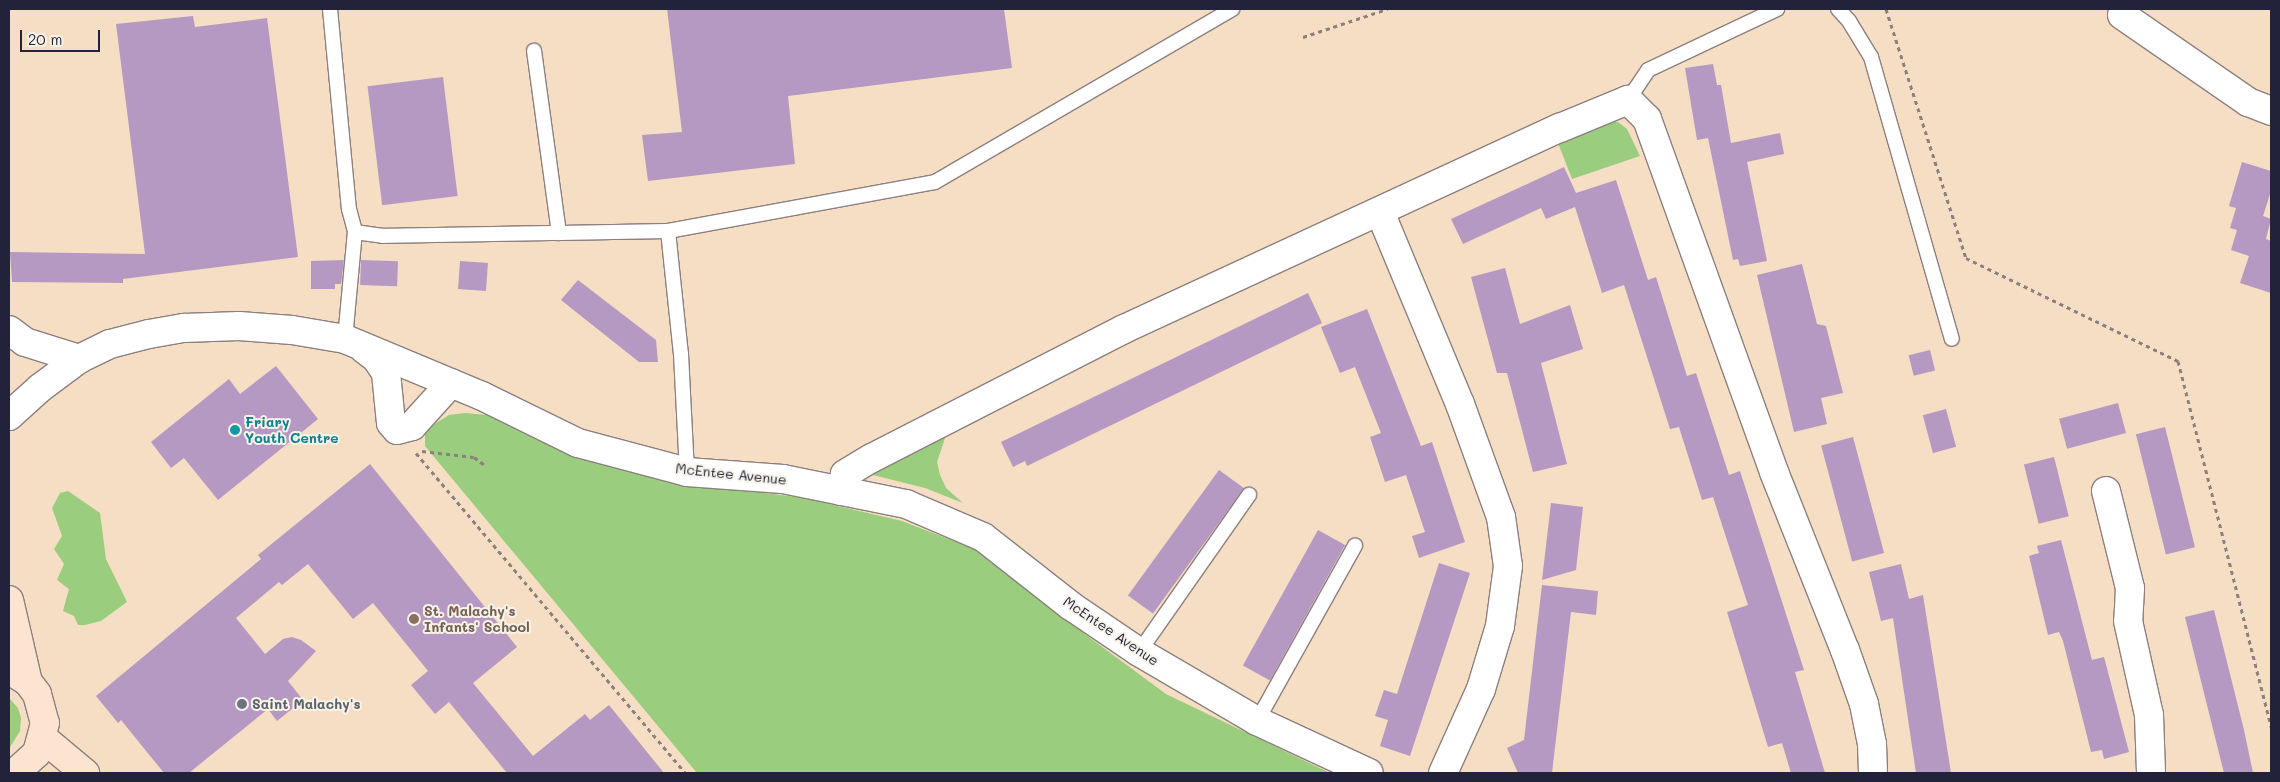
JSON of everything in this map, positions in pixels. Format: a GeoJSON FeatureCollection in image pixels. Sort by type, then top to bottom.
{"type":"FeatureCollection","features":[{"type":"Feature","properties":{"kind":"main road"},"geometry":{"type":"LineString","coordinates":[[9,600],[18,676],[43,708],[43,738],[36,753],[15,773]]}},
{"type":"Feature","properties":{"kind":"main road"},"geometry":{"type":"LineString","coordinates":[[43,738],[85,773]]}},
{"type":"Feature","properties":{"kind":"street"},"geometry":{"type":"LineString","coordinates":[[2122,15],[2248,102],[2271,111]]}},
{"type":"Feature","properties":{"kind":"street"},"geometry":{"type":"LineString","coordinates":[[842,491],[845,474],[872,458],[1124,328],[1560,128],[1628,100],[1647,119],[1774,472],[1845,650],[1864,704],[1872,744],[1873,773]]}},
{"type":"Feature","properties":{"kind":"street"},"geometry":{"type":"LineString","coordinates":[[1380,212],[1460,404],[1501,516],[1508,566],[1500,626],[1481,689],[1443,773]]}},
{"type":"Feature","properties":{"kind":"street","name":"McEntee Avenue"},"geometry":{"type":"LineString","coordinates":[[9,416],[40,388],[80,359],[110,344],[184,328],[239,326],[292,330],[353,343],[451,383],[578,443],[687,472],[783,479],[906,504],[983,537],[1071,606],[1138,652],[1256,721],[1369,773]]}},
{"type":"Feature","properties":{"kind":"street"},"geometry":{"type":"LineString","coordinates":[[9,330],[25,342],[80,359]]}},
{"type":"Feature","properties":{"kind":"street"},"geometry":{"type":"LineString","coordinates":[[353,343],[376,358],[386,373],[391,423],[397,430],[412,426],[451,383]]}},
{"type":"Feature","properties":{"kind":"street"},"geometry":{"type":"LineString","coordinates":[[2106,491],[2130,588],[2128,622],[2149,716],[2151,773]]}},
{"type":"Feature","properties":{"kind":"lane"},"geometry":{"type":"LineString","coordinates":[[330,9],[349,209],[355,232],[353,343]]}},
{"type":"Feature","properties":{"kind":"lane"},"geometry":{"type":"LineString","coordinates":[[355,232],[383,236],[668,231],[935,182],[1232,9]]}},
{"type":"Feature","properties":{"kind":"lane"},"geometry":{"type":"LineString","coordinates":[[1628,100],[1648,70],[1776,9]]}},
{"type":"Feature","properties":{"kind":"lane"},"geometry":{"type":"LineString","coordinates":[[1838,9],[1849,21],[1870,57],[1952,339]]}},
{"type":"Feature","properties":{"kind":"lane"},"geometry":{"type":"LineString","coordinates":[[534,51],[559,233]]}},
{"type":"Feature","properties":{"kind":"lane"},"geometry":{"type":"LineString","coordinates":[[668,231],[682,354],[687,472]]}},
{"type":"Feature","properties":{"kind":"lane"},"geometry":{"type":"LineString","coordinates":[[1138,652],[1249,495]]}},
{"type":"Feature","properties":{"kind":"lane"},"geometry":{"type":"LineString","coordinates":[[1256,721],[1355,546]]}},
{"type":"Feature","properties":{"kind":"path"},"geometry":{"type":"LineString","coordinates":[[1303,37],[1386,9]]}},
{"type":"Feature","properties":{"kind":"path"},"geometry":{"type":"LineString","coordinates":[[1886,9],[1966,258],[2178,361],[2271,727]]}},
{"type":"Feature","properties":{"kind":"path"},"geometry":{"type":"LineString","coordinates":[[486,466],[474,457],[414,450],[685,773]]}},
{"type":"Feature","properties":{"kind":"green space"},"geometry":{"type":"Polygon","coordinates":[[[1606,122],[1618,122],[1627,129],[1640,156],[1572,179],[1558,143],[1606,122]]]}},
{"type":"Feature","properties":{"kind":"green space"},"geometry":{"type":"Polygon","coordinates":[[[466,413],[487,415],[712,486],[804,498],[902,521],[974,549],[1019,580],[1086,635],[1166,694],[1330,773],[697,773],[425,446],[425,430],[449,415],[466,413]]]}},
{"type":"Feature","properties":{"kind":"green space"},"geometry":{"type":"Polygon","coordinates":[[[947,432],[937,462],[946,488],[963,503],[925,488],[873,475],[872,467],[947,432]]]}},
{"type":"Feature","properties":{"kind":"green space"},"geometry":{"type":"Polygon","coordinates":[[[68,491],[100,513],[106,559],[127,602],[101,621],[85,625],[78,625],[74,616],[63,611],[69,589],[57,580],[64,564],[54,549],[62,536],[52,508],[60,493],[68,491]]]}},
{"type":"Feature","properties":{"kind":"green space"},"geometry":{"type":"Polygon","coordinates":[[[9,698],[18,708],[21,718],[20,731],[9,749],[9,698]]]}},
{"type":"Feature","properties":{"kind":"building"},"geometry":{"type":"Polygon","coordinates":[[[667,9],[1004,9],[1012,68],[788,96],[795,164],[648,181],[642,135],[682,132],[667,9]]]}},
{"type":"Feature","properties":{"kind":"building"},"geometry":{"type":"Polygon","coordinates":[[[193,16],[195,27],[267,18],[298,257],[123,279],[123,283],[12,282],[10,252],[145,254],[116,24],[193,16]]]}},
{"type":"Feature","properties":{"kind":"building"},"geometry":{"type":"Polygon","coordinates":[[[1713,64],[1717,85],[1721,85],[1731,143],[1780,133],[1784,154],[1747,162],[1767,261],[1740,266],[1738,259],[1733,260],[1708,138],[1697,140],[1685,68],[1713,64]]]}},
{"type":"Feature","properties":{"kind":"building"},"geometry":{"type":"Polygon","coordinates":[[[443,77],[458,196],[382,205],[368,86],[443,77]]]}},
{"type":"Feature","properties":{"kind":"building"},"geometry":{"type":"Polygon","coordinates":[[[2242,162],[2271,171],[2271,191],[2263,216],[2271,219],[2266,239],[2271,241],[2271,293],[2240,283],[2249,256],[2231,250],[2237,230],[2230,228],[2236,208],[2229,206],[2242,162]]]}},
{"type":"Feature","properties":{"kind":"building"},"geometry":{"type":"Polygon","coordinates":[[[1564,167],[1576,193],[1616,180],[1648,280],[1656,277],[1687,376],[1696,373],[1729,475],[1740,471],[1804,670],[1795,672],[1825,773],[1791,773],[1782,743],[1768,747],[1727,612],[1748,605],[1713,497],[1702,500],[1679,427],[1670,429],[1624,285],[1602,293],[1575,207],[1546,219],[1541,208],[1463,244],[1451,219],[1564,167]]]}},
{"type":"Feature","properties":{"kind":"building"},"geometry":{"type":"Polygon","coordinates":[[[344,260],[341,284],[335,284],[335,289],[311,289],[311,261],[344,260]]]}},
{"type":"Feature","properties":{"kind":"building"},"geometry":{"type":"Polygon","coordinates":[[[361,260],[398,261],[397,286],[360,285],[361,260]]]}},
{"type":"Feature","properties":{"kind":"building"},"geometry":{"type":"Polygon","coordinates":[[[460,261],[488,263],[486,291],[458,289],[460,261]]]}},
{"type":"Feature","properties":{"kind":"building"},"geometry":{"type":"Polygon","coordinates":[[[1802,264],[1817,324],[1826,326],[1843,393],[1821,398],[1827,424],[1794,432],[1757,275],[1802,264]]]}},
{"type":"Feature","properties":{"kind":"building"},"geometry":{"type":"Polygon","coordinates":[[[1505,268],[1520,324],[1570,305],[1583,349],[1541,363],[1567,464],[1533,472],[1507,373],[1497,373],[1471,277],[1505,268]]]}},
{"type":"Feature","properties":{"kind":"building"},"geometry":{"type":"Polygon","coordinates":[[[578,280],[656,340],[658,362],[639,362],[561,300],[578,280]]]}},
{"type":"Feature","properties":{"kind":"building"},"geometry":{"type":"Polygon","coordinates":[[[1308,293],[1322,323],[1027,466],[1025,461],[1013,467],[1001,442],[1308,293]]]}},
{"type":"Feature","properties":{"kind":"building"},"geometry":{"type":"Polygon","coordinates":[[[1367,309],[1421,446],[1432,442],[1465,542],[1419,558],[1412,536],[1425,532],[1406,475],[1385,482],[1370,437],[1381,433],[1355,367],[1340,373],[1321,327],[1367,309]]]}},
{"type":"Feature","properties":{"kind":"building"},"geometry":{"type":"Polygon","coordinates":[[[1930,350],[1935,370],[1914,376],[1909,355],[1930,350]]]}},
{"type":"Feature","properties":{"kind":"building","name":"Friary Youth Centre"},"geometry":{"type":"Polygon","coordinates":[[[276,366],[318,419],[218,500],[184,458],[171,468],[151,442],[229,379],[240,394],[276,366]]]}},
{"type":"Feature","properties":{"kind":"building"},"geometry":{"type":"Polygon","coordinates":[[[2118,403],[2126,433],[2067,449],[2059,419],[2118,403]]]}},
{"type":"Feature","properties":{"kind":"building"},"geometry":{"type":"Polygon","coordinates":[[[1946,409],[1956,447],[1933,453],[1923,415],[1946,409]]]}},
{"type":"Feature","properties":{"kind":"building"},"geometry":{"type":"Polygon","coordinates":[[[2165,427],[2195,547],[2166,555],[2136,434],[2165,427]]]}},
{"type":"Feature","properties":{"kind":"building"},"geometry":{"type":"Polygon","coordinates":[[[1853,437],[1884,553],[1852,561],[1821,446],[1853,437]]]}},
{"type":"Feature","properties":{"kind":"building"},"geometry":{"type":"Polygon","coordinates":[[[2054,457],[2069,516],[2039,524],[2024,464],[2054,457]]]}},
{"type":"Feature","properties":{"kind":"building"},"geometry":{"type":"Polygon","coordinates":[[[370,464],[517,647],[473,683],[533,756],[585,714],[590,720],[609,705],[664,773],[507,773],[449,702],[435,714],[411,685],[428,671],[373,603],[353,619],[308,564],[282,585],[279,582],[236,618],[265,654],[283,639],[292,637],[301,640],[316,651],[288,681],[303,700],[277,721],[268,709],[189,773],[164,773],[121,720],[118,723],[96,696],[261,559],[258,555],[370,464]]]}},
{"type":"Feature","properties":{"kind":"building"},"geometry":{"type":"Polygon","coordinates":[[[1219,470],[1244,488],[1153,614],[1128,595],[1219,470]]]}},
{"type":"Feature","properties":{"kind":"building"},"geometry":{"type":"Polygon","coordinates":[[[1551,503],[1583,507],[1576,570],[1542,580],[1551,503]]]}},
{"type":"Feature","properties":{"kind":"building"},"geometry":{"type":"Polygon","coordinates":[[[1318,530],[1345,545],[1270,681],[1243,666],[1318,530]]]}},
{"type":"Feature","properties":{"kind":"building"},"geometry":{"type":"Polygon","coordinates":[[[2061,540],[2092,660],[2104,657],[2129,752],[2104,759],[2102,750],[2091,752],[2063,641],[2059,632],[2048,635],[2029,556],[2039,553],[2037,546],[2061,540]]]}},
{"type":"Feature","properties":{"kind":"building"},"geometry":{"type":"Polygon","coordinates":[[[1439,563],[1470,573],[1410,756],[1380,746],[1388,720],[1375,716],[1384,690],[1397,694],[1439,563]]]}},
{"type":"Feature","properties":{"kind":"building"},"geometry":{"type":"Polygon","coordinates":[[[1901,564],[1909,599],[1923,595],[1951,773],[1916,773],[1893,618],[1881,621],[1869,572],[1901,564]]]}},
{"type":"Feature","properties":{"kind":"building"},"geometry":{"type":"Polygon","coordinates":[[[1542,585],[1598,591],[1596,615],[1571,612],[1552,773],[1518,773],[1507,748],[1524,740],[1542,585]]]}},
{"type":"Feature","properties":{"kind":"building"},"geometry":{"type":"Polygon","coordinates":[[[2214,610],[2253,773],[2224,773],[2185,617],[2214,610]]]}},
{"type":"Feature","properties":{"kind":"place","name":"Friary Youth Centre"},"geometry":{"type":"Point","coordinates":[235,430]}},
{"type":"Feature","properties":{"kind":"place","name":"St. Malachy's Infants' School"},"geometry":{"type":"Point","coordinates":[414,619]}},
{"type":"Feature","properties":{"kind":"place","name":"Saint Malachy's"},"geometry":{"type":"Point","coordinates":[242,704]}}]}
